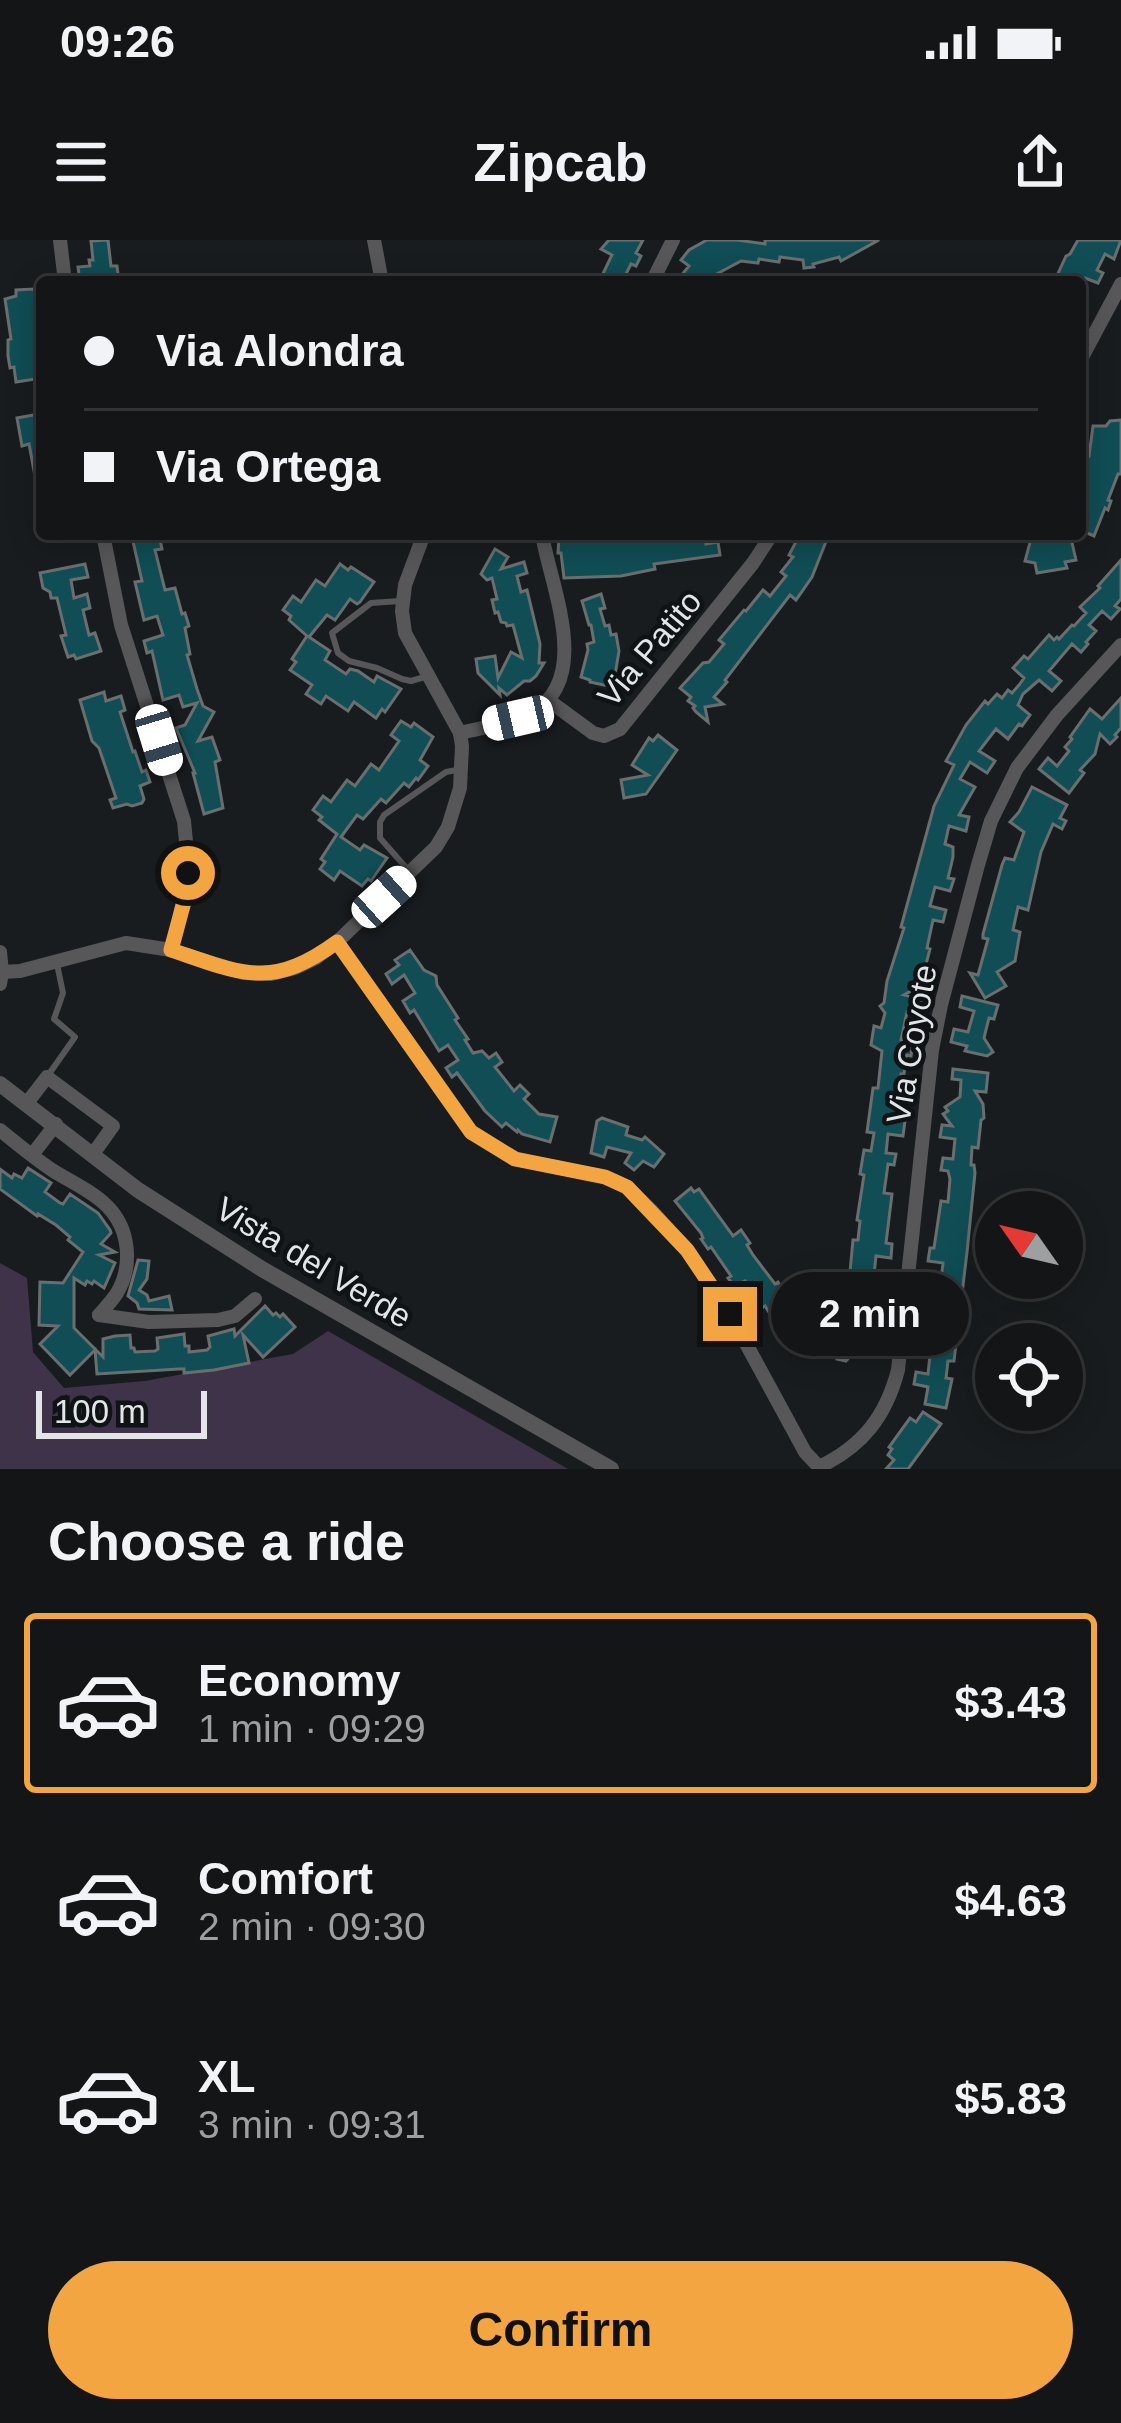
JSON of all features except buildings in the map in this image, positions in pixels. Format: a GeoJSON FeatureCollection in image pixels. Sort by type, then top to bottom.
{"type":"FeatureCollection","features":[{"type":"Feature","properties":{"kind":"street"},"geometry":{"type":"LineString","coordinates":[[60,240],[63,276]]}},
{"type":"Feature","properties":{"kind":"street"},"geometry":{"type":"LineString","coordinates":[[374,240],[381,276]]}},
{"type":"Feature","properties":{"kind":"street"},"geometry":{"type":"LineString","coordinates":[[655,276],[674,240]]}},
{"type":"Feature","properties":{"kind":"street"},"geometry":{"type":"LineString","coordinates":[[1086,350],[1121,284]]}},
{"type":"Feature","properties":{"kind":"street"},"geometry":{"type":"LineString","coordinates":[[104,540],[122,625],[184,821],[188,851],[185,898],[171,950]]}},
{"type":"Feature","properties":{"kind":"street"},"geometry":{"type":"LineString","coordinates":[[0,952],[1,979],[126,943],[171,950],[244,974],[271,974],[295,968],[337,942],[411,874],[448,827],[460,788],[462,746],[460,733],[405,633],[405,585],[422,540]]}},
{"type":"Feature","properties":{"kind":"street"},"geometry":{"type":"LineString","coordinates":[[460,733],[536,710],[548,700],[564,666],[566,642],[543,540]]}},
{"type":"Feature","properties":{"kind":"street","name":"Via Patito"},"geometry":{"type":"LineString","coordinates":[[548,700],[593,733],[604,736],[620,729],[768,540]]}},
{"type":"Feature","properties":{"kind":"street","name":"Via Coyote"},"geometry":{"type":"LineString","coordinates":[[819,1467],[859,1443],[883,1412],[896,1382],[935,1028],[992,821],[1010,780],[1039,738],[1121,645]]}},
{"type":"Feature","properties":{"kind":"street"},"geometry":{"type":"LineString","coordinates":[[337,942],[471,1132],[515,1159],[605,1177],[627,1187],[651,1210],[704,1274],[805,1452],[819,1467]]}},
{"type":"Feature","properties":{"kind":"street"},"geometry":{"type":"LineString","coordinates":[[27,1103],[47,1077],[113,1126],[93,1154]]}},
{"type":"Feature","properties":{"kind":"street","name":"Vista del Verde"},"geometry":{"type":"LineString","coordinates":[[0,1084],[138,1190],[262,1269],[611,1469]]}},
{"type":"Feature","properties":{"kind":"street"},"geometry":{"type":"LineString","coordinates":[[32,1155],[56,1124]]}},
{"type":"Feature","properties":{"kind":"street"},"geometry":{"type":"LineString","coordinates":[[0,1130],[110,1208],[119,1224],[127,1244],[127,1269],[117,1293],[99,1315],[149,1322],[218,1320],[235,1316],[254,1299]]}},
{"type":"Feature","properties":{"kind":"lane"},"geometry":{"type":"LineString","coordinates":[[404,601],[371,603],[332,633],[333,641],[338,653],[350,661],[411,681],[429,676]]}},
{"type":"Feature","properties":{"kind":"lane"},"geometry":{"type":"LineString","coordinates":[[411,874],[380,838],[380,822],[446,772],[461,770]]}},
{"type":"Feature","properties":{"kind":"lane"},"geometry":{"type":"LineString","coordinates":[[47,1077],[76,1037],[54,1018],[63,993],[56,961]]}},
{"type":"Feature","properties":{"kind":"shaded area"},"geometry":{"type":"Polygon","coordinates":[[[0,1263],[27,1278],[33,1352],[64,1388],[145,1381],[293,1354],[328,1331],[568,1469],[0,1469],[0,1263]]]}},
{"type":"Feature","properties":{"kind":"route"},"geometry":{"type":"LineString","coordinates":[[188,873],[171,950],[244,974],[271,974],[316,958],[337,942],[471,1132],[515,1159],[605,1177],[627,1187],[687,1250],[730,1314]]}}]}
